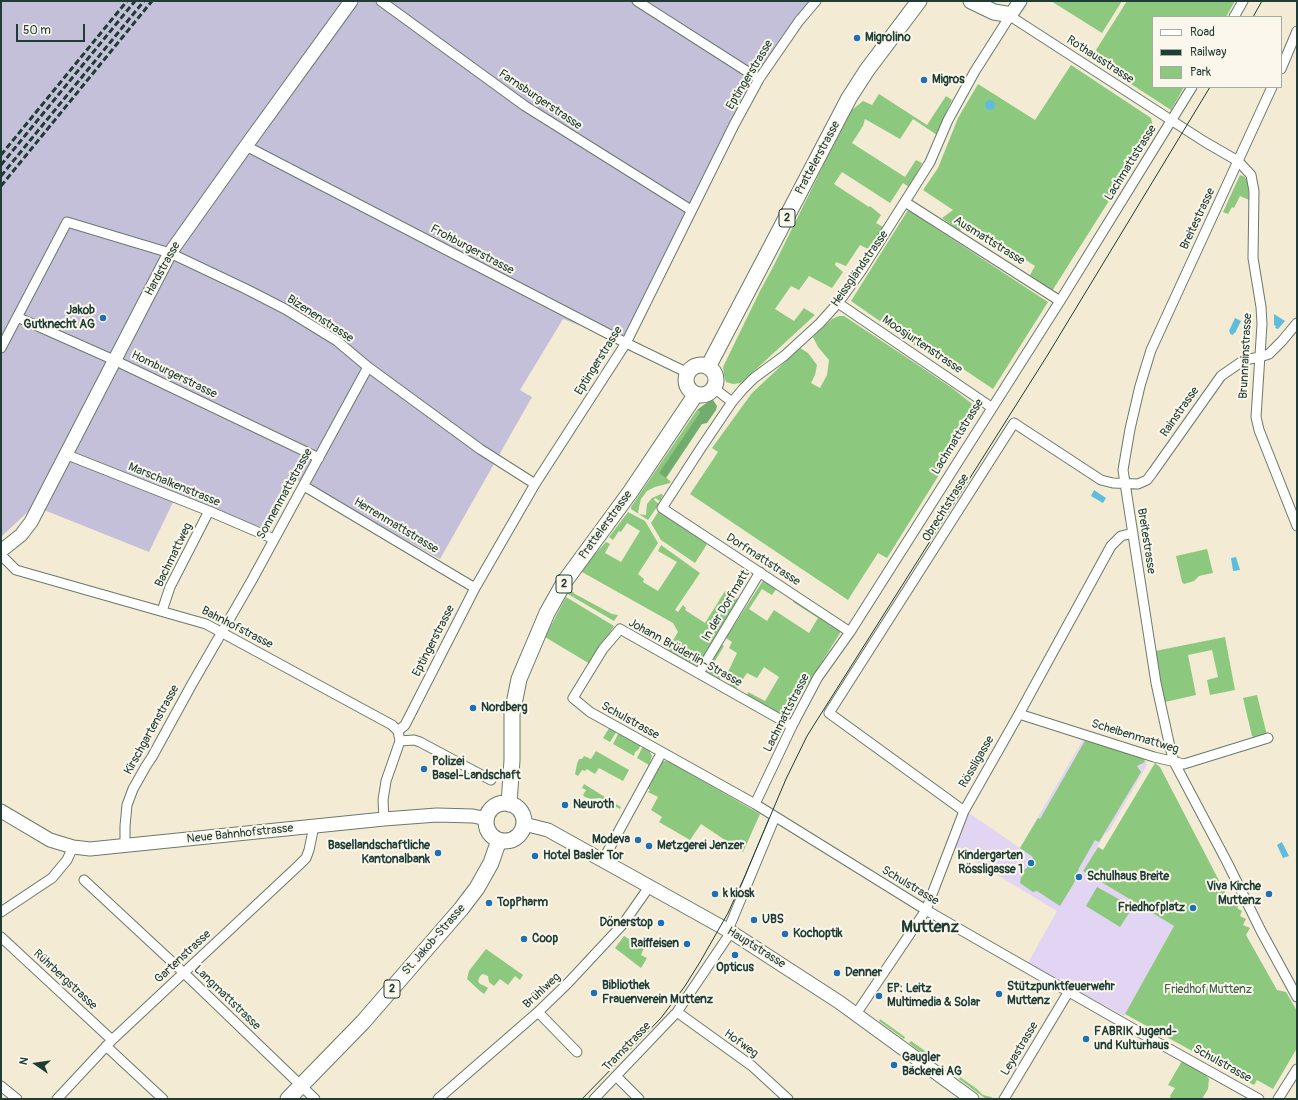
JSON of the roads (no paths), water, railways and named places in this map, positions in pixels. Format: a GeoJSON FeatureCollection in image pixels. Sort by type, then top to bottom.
{"type":"FeatureCollection","features":[{"type":"Feature","properties":{"kind":"main road"},"geometry":{"type":"LineString","coordinates":[[867,70],[909,1]]}},
{"type":"Feature","properties":{"kind":"main road","name":"Prattelerstrasse"},"geometry":{"type":"LineString","coordinates":[[708,367],[849,98],[867,70],[919,1]]}},
{"type":"Feature","properties":{"kind":"main road"},"geometry":{"type":"LineString","coordinates":[[867,70],[928,1]]}},
{"type":"Feature","properties":{"kind":"main road"},"geometry":{"type":"LineString","coordinates":[[971,1],[994,12],[1008,15]]}},
{"type":"Feature","properties":{"kind":"main road"},"geometry":{"type":"LineString","coordinates":[[991,1],[1008,15]]}},
{"type":"Feature","properties":{"kind":"main road"},"geometry":{"type":"LineString","coordinates":[[699,365],[708,367],[715,374],[714,388],[706,394],[696,394],[689,389],[686,377],[691,369],[699,365]]}},
{"type":"Feature","properties":{"kind":"main road","name":"Prattelerstrasse"},"geometry":{"type":"LineString","coordinates":[[509,804],[512,760],[512,714],[519,679],[531,648],[547,613],[565,581],[631,491],[696,394]]}},
{"type":"Feature","properties":{"kind":"main road"},"geometry":{"type":"LineString","coordinates":[[509,804],[519,809],[522,814],[524,824],[523,829],[516,838],[505,841],[499,840],[495,838],[488,829],[487,819],[493,808],[498,805],[509,804]]}},
{"type":"Feature","properties":{"kind":"main road","name":"St. Jakob-Strasse"},"geometry":{"type":"LineString","coordinates":[[288,1099],[363,1022],[461,909],[477,888],[491,863],[499,840]]}},
{"type":"Feature","properties":{"kind":"street","name":"Hardstrasse"},"geometry":{"type":"LineString","coordinates":[[1,550],[21,535],[31,522],[170,253],[351,1]]}},
{"type":"Feature","properties":{"kind":"street","name":"Farnsburgerstrasse"},"geometry":{"type":"LineString","coordinates":[[381,1],[525,106],[692,210]]}},
{"type":"Feature","properties":{"kind":"street"},"geometry":{"type":"LineString","coordinates":[[637,1],[759,79]]}},
{"type":"Feature","properties":{"kind":"street","name":"Eptingerstrasse"},"geometry":{"type":"LineString","coordinates":[[398,730],[405,725],[475,588],[535,484],[626,343],[759,79],[799,21],[816,1]]}},
{"type":"Feature","properties":{"kind":"street","name":"Heissgländstrasse"},"geometry":{"type":"LineString","coordinates":[[662,508],[700,448],[732,402],[754,378],[784,356],[820,323],[838,303],[861,271],[930,162],[948,120],[975,71],[1008,15],[1020,1]]}},
{"type":"Feature","properties":{"kind":"street"},"geometry":{"type":"LineString","coordinates":[[1235,16],[1243,1]]}},
{"type":"Feature","properties":{"kind":"street","name":"Rothausstrasse"},"geometry":{"type":"LineString","coordinates":[[1008,15],[1205,142],[1238,161]]}},
{"type":"Feature","properties":{"kind":"street"},"geometry":{"type":"LineString","coordinates":[[1282,67],[1297,31]]}},
{"type":"Feature","properties":{"kind":"street","name":"Lachmattstrasse"},"geometry":{"type":"LineString","coordinates":[[755,804],[792,726],[818,677],[850,632],[991,407],[1060,301],[1191,88]]}},
{"type":"Feature","properties":{"kind":"street","name":"Breitestrasse"},"geometry":{"type":"LineString","coordinates":[[1272,88],[1151,350],[1140,386],[1130,429],[1123,470],[1156,683],[1174,762],[1227,862],[1261,931],[1297,997]]}},
{"type":"Feature","properties":{"kind":"street","name":"Frohburgerstrasse"},"geometry":{"type":"LineString","coordinates":[[246,146],[626,343],[688,373]]}},
{"type":"Feature","properties":{"kind":"street","name":"Brunnrainstrasse"},"geometry":{"type":"LineString","coordinates":[[1238,161],[1251,175],[1254,191],[1253,258],[1261,307],[1262,324],[1256,394],[1256,417],[1258,430],[1297,526]]}},
{"type":"Feature","properties":{"kind":"street","name":"Ausmattstrasse"},"geometry":{"type":"LineString","coordinates":[[905,202],[1060,301]]}},
{"type":"Feature","properties":{"kind":"street","name":"Bizenenstrasse"},"geometry":{"type":"LineString","coordinates":[[17,317],[67,222],[170,253],[285,308],[337,341],[368,367],[480,449],[535,484]]}},
{"type":"Feature","properties":{"kind":"street","name":"Moosjurtenstrasse"},"geometry":{"type":"LineString","coordinates":[[838,303],[991,407]]}},
{"type":"Feature","properties":{"kind":"street"},"geometry":{"type":"LineString","coordinates":[[1,348],[17,317]]}},
{"type":"Feature","properties":{"kind":"street","name":"Homburgerstrasse"},"geometry":{"type":"LineString","coordinates":[[17,317],[114,360],[319,458]]}},
{"type":"Feature","properties":{"kind":"street"},"geometry":{"type":"LineString","coordinates":[[1260,358],[1269,354],[1297,323]]}},
{"type":"Feature","properties":{"kind":"street","name":"Rainstrasse"},"geometry":{"type":"LineString","coordinates":[[1125,484],[1138,484],[1147,480],[1221,376],[1244,360],[1260,358]]}},
{"type":"Feature","properties":{"kind":"street","name":"Sonnenmattstrasse"},"geometry":{"type":"LineString","coordinates":[[222,632],[304,486],[368,367]]}},
{"type":"Feature","properties":{"kind":"street"},"geometry":{"type":"LineString","coordinates":[[714,388],[732,402]]}},
{"type":"Feature","properties":{"kind":"street","name":"Obrechtstrasse"},"geometry":{"type":"LineString","coordinates":[[964,810],[829,713],[1014,423],[1101,480],[1125,484]]}},
{"type":"Feature","properties":{"kind":"street","name":"Marschalkenstrasse"},"geometry":{"type":"LineString","coordinates":[[65,454],[209,511],[274,539]]}},
{"type":"Feature","properties":{"kind":"street","name":"Herrenmattstrasse"},"geometry":{"type":"LineString","coordinates":[[304,486],[475,588]]}},
{"type":"Feature","properties":{"kind":"street","name":"Dorfmattstrasse"},"geometry":{"type":"LineString","coordinates":[[662,508],[850,632]]}},
{"type":"Feature","properties":{"kind":"street","name":"Bachmattweg"},"geometry":{"type":"LineString","coordinates":[[162,611],[170,587],[209,511]]}},
{"type":"Feature","properties":{"kind":"street","name":"Rössligasse"},"geometry":{"type":"LineString","coordinates":[[856,1014],[926,910],[964,810],[1019,714],[1111,546],[1121,536],[1133,533]]}},
{"type":"Feature","properties":{"kind":"street","name":"Bahnhofstrasse"},"geometry":{"type":"LineString","coordinates":[[1,555],[16,570],[206,624],[392,725],[398,730]]}},
{"type":"Feature","properties":{"kind":"street","name":"In der Dorfmatt"},"geometry":{"type":"LineString","coordinates":[[699,673],[760,572]]}},
{"type":"Feature","properties":{"kind":"street","name":"Johann Brüderlin-Strasse"},"geometry":{"type":"LineString","coordinates":[[573,698],[603,649],[620,629],[792,726]]}},
{"type":"Feature","properties":{"kind":"street","name":"Kirschgartenstrasse"},"geometry":{"type":"LineString","coordinates":[[125,846],[127,805],[133,789],[222,632]]}},
{"type":"Feature","properties":{"kind":"street","name":"Schulstrasse"},"geometry":{"type":"LineString","coordinates":[[573,698],[590,712],[755,804],[926,910],[1259,1099]]}},
{"type":"Feature","properties":{"kind":"street","name":"Scheibenmattweg"},"geometry":{"type":"LineString","coordinates":[[1019,714],[1184,764],[1268,738]]}},
{"type":"Feature","properties":{"kind":"street"},"geometry":{"type":"LineString","coordinates":[[384,819],[383,800],[386,781],[400,740],[398,730]]}},
{"type":"Feature","properties":{"kind":"street"},"geometry":{"type":"LineString","coordinates":[[400,740],[414,740],[420,742],[491,780]]}},
{"type":"Feature","properties":{"kind":"street"},"geometry":{"type":"LineString","coordinates":[[603,860],[662,752]]}},
{"type":"Feature","properties":{"kind":"street","name":"Neue Bahnhofstrasse"},"geometry":{"type":"LineString","coordinates":[[1,811],[50,840],[73,847],[90,850],[384,819],[437,815],[473,816],[487,819]]}},
{"type":"Feature","properties":{"kind":"street","name":"Tramstrasse"},"geometry":{"type":"LineString","coordinates":[[594,1099],[677,1012],[730,931],[775,817]]}},
{"type":"Feature","properties":{"kind":"street","name":"Hauptstrasse"},"geometry":{"type":"LineString","coordinates":[[524,824],[548,830],[730,931],[856,1014],[972,1099]]}},
{"type":"Feature","properties":{"kind":"street","name":"Gartenstrasse"},"geometry":{"type":"LineString","coordinates":[[56,1099],[109,1043],[306,858],[314,826]]}},
{"type":"Feature","properties":{"kind":"street"},"geometry":{"type":"LineString","coordinates":[[1,912],[52,878],[67,860],[73,847]]}},
{"type":"Feature","properties":{"kind":"street","name":"Langmattstrasse"},"geometry":{"type":"LineString","coordinates":[[84,880],[184,973],[315,1099]]}},
{"type":"Feature","properties":{"kind":"street","name":"Brühlweg"},"geometry":{"type":"LineString","coordinates":[[438,1099],[538,1012],[568,983],[623,924],[649,887]]}},
{"type":"Feature","properties":{"kind":"street","name":"Rührbergstrasse"},"geometry":{"type":"LineString","coordinates":[[1,937],[109,1043],[163,1099]]}},
{"type":"Feature","properties":{"kind":"street","name":"Leyastrasse"},"geometry":{"type":"LineString","coordinates":[[1004,1099],[1068,991]]}},
{"type":"Feature","properties":{"kind":"street"},"geometry":{"type":"LineString","coordinates":[[538,1012],[577,1052]]}},
{"type":"Feature","properties":{"kind":"street","name":"Hofweg"},"geometry":{"type":"LineString","coordinates":[[677,1012],[752,1066],[788,1099]]}},
{"type":"Feature","properties":{"kind":"street"},"geometry":{"type":"LineString","coordinates":[[1278,1099],[1297,1069]]}},
{"type":"Feature","properties":{"kind":"street"},"geometry":{"type":"LineString","coordinates":[[616,1076],[639,1099]]}},
{"type":"Feature","properties":{"kind":"street"},"geometry":{"type":"LineString","coordinates":[[1,1086],[17,1099]]}},
{"type":"Feature","properties":{"kind":"water"},"geometry":{"type":"Polygon","coordinates":[[[988,100],[992,100],[994,101],[994,109],[988,110],[985,107],[985,103],[988,100]]]}},
{"type":"Feature","properties":{"kind":"water"},"geometry":{"type":"Polygon","coordinates":[[[1274,314],[1285,321],[1278,329],[1275,328],[1276,326],[1274,325],[1274,314]]]}},
{"type":"Feature","properties":{"kind":"water"},"geometry":{"type":"Polygon","coordinates":[[[1235,318],[1241,321],[1233,335],[1230,334],[1229,331],[1235,318]]]}},
{"type":"Feature","properties":{"kind":"water"},"geometry":{"type":"Polygon","coordinates":[[[1094,490],[1106,498],[1103,503],[1091,496],[1094,490]]]}},
{"type":"Feature","properties":{"kind":"water"},"geometry":{"type":"Polygon","coordinates":[[[1236,557],[1240,570],[1233,571],[1231,558],[1236,557]]]}},
{"type":"Feature","properties":{"kind":"water"},"geometry":{"type":"Polygon","coordinates":[[[1282,842],[1289,856],[1283,858],[1277,845],[1282,842]]]}},
{"type":"Feature","properties":{"kind":"tram line"},"geometry":{"type":"LineString","coordinates":[[1254,16],[1262,1]]}},
{"type":"Feature","properties":{"kind":"tram line"},"geometry":{"type":"LineString","coordinates":[[582,1099],[661,1018],[685,986],[700,962],[728,913],[786,779],[807,736],[1047,356],[1209,88]]}},
{"type":"Feature","properties":{"kind":"railway"},"geometry":{"type":"LineString","coordinates":[[1,155],[127,1]]}},
{"type":"Feature","properties":{"kind":"railway"},"geometry":{"type":"LineString","coordinates":[[1,165],[135,1]]}},
{"type":"Feature","properties":{"kind":"railway"},"geometry":{"type":"LineString","coordinates":[[1,176],[144,1]]}},
{"type":"Feature","properties":{"kind":"railway"},"geometry":{"type":"LineString","coordinates":[[1,186],[152,1]]}},
{"type":"Feature","properties":{"kind":"place","name":"Migrolino"},"geometry":{"type":"Point","coordinates":[857,38]}},
{"type":"Feature","properties":{"kind":"place","name":"Migros"},"geometry":{"type":"Point","coordinates":[924,80]}},
{"type":"Feature","properties":{"kind":"place","name":"Jakob Gutknecht AG"},"geometry":{"type":"Point","coordinates":[103,318]}},
{"type":"Feature","properties":{"kind":"place","name":"Nordberg"},"geometry":{"type":"Point","coordinates":[473,708]}},
{"type":"Feature","properties":{"kind":"place","name":"Polizei Basel-Landschaft"},"geometry":{"type":"Point","coordinates":[424,769]}},
{"type":"Feature","properties":{"kind":"place","name":"Neuroth"},"geometry":{"type":"Point","coordinates":[565,805]}},
{"type":"Feature","properties":{"kind":"place","name":"Modeva"},"geometry":{"type":"Point","coordinates":[638,840]}},
{"type":"Feature","properties":{"kind":"place","name":"Metzgerei Jenzer"},"geometry":{"type":"Point","coordinates":[649,846]}},
{"type":"Feature","properties":{"kind":"place","name":"Basellandschaftliche Kantonalbank"},"geometry":{"type":"Point","coordinates":[438,853]}},
{"type":"Feature","properties":{"kind":"place","name":"Hotel Basler Tor"},"geometry":{"type":"Point","coordinates":[535,856]}},
{"type":"Feature","properties":{"kind":"place","name":"Kindergarten Rössligasse 1"},"geometry":{"type":"Point","coordinates":[1031,863]}},
{"type":"Feature","properties":{"kind":"place","name":"Schulhaus Breite"},"geometry":{"type":"Point","coordinates":[1079,877]}},
{"type":"Feature","properties":{"kind":"place","name":"k kiosk"},"geometry":{"type":"Point","coordinates":[715,894]}},
{"type":"Feature","properties":{"kind":"place","name":"Viva Kirche Muttenz"},"geometry":{"type":"Point","coordinates":[1269,894]}},
{"type":"Feature","properties":{"kind":"place","name":"TopPharm"},"geometry":{"type":"Point","coordinates":[489,903]}},
{"type":"Feature","properties":{"kind":"place","name":"Friedhofplatz"},"geometry":{"type":"Point","coordinates":[1193,908]}},
{"type":"Feature","properties":{"kind":"place","name":"UBS"},"geometry":{"type":"Point","coordinates":[754,920]}},
{"type":"Feature","properties":{"kind":"place","name":"Dönerstop"},"geometry":{"type":"Point","coordinates":[661,923]}},
{"type":"Feature","properties":{"kind":"place","name":"Kochoptik"},"geometry":{"type":"Point","coordinates":[785,934]}},
{"type":"Feature","properties":{"kind":"place","name":"Coop"},"geometry":{"type":"Point","coordinates":[524,939]}},
{"type":"Feature","properties":{"kind":"place","name":"Raiffeisen"},"geometry":{"type":"Point","coordinates":[687,944]}},
{"type":"Feature","properties":{"kind":"place","name":"Opticus"},"geometry":{"type":"Point","coordinates":[735,955]}},
{"type":"Feature","properties":{"kind":"place","name":"Denner"},"geometry":{"type":"Point","coordinates":[837,973]}},
{"type":"Feature","properties":{"kind":"place","name":"Bibliothek Frauenverein Muttenz"},"geometry":{"type":"Point","coordinates":[594,993]}},
{"type":"Feature","properties":{"kind":"place","name":"Stützpunktfeuerwehr Muttenz"},"geometry":{"type":"Point","coordinates":[999,994]}},
{"type":"Feature","properties":{"kind":"place","name":"EP: Leitz Multimedia & Solar"},"geometry":{"type":"Point","coordinates":[879,996]}},
{"type":"Feature","properties":{"kind":"place","name":"FABRIK Jugend- und Kulturhaus"},"geometry":{"type":"Point","coordinates":[1086,1039]}},
{"type":"Feature","properties":{"kind":"place","name":"Gaugler Bäckerei AG"},"geometry":{"type":"Point","coordinates":[894,1065]}},
{"type":"Feature","properties":{"kind":"district","name":"Muttenz"},"geometry":{"type":"Point","coordinates":[930,928]}},
{"type":"Feature","properties":{"kind":"park label","name":"Friedhof Muttenz"},"geometry":{"type":"Point","coordinates":[1208,990]}}]}
